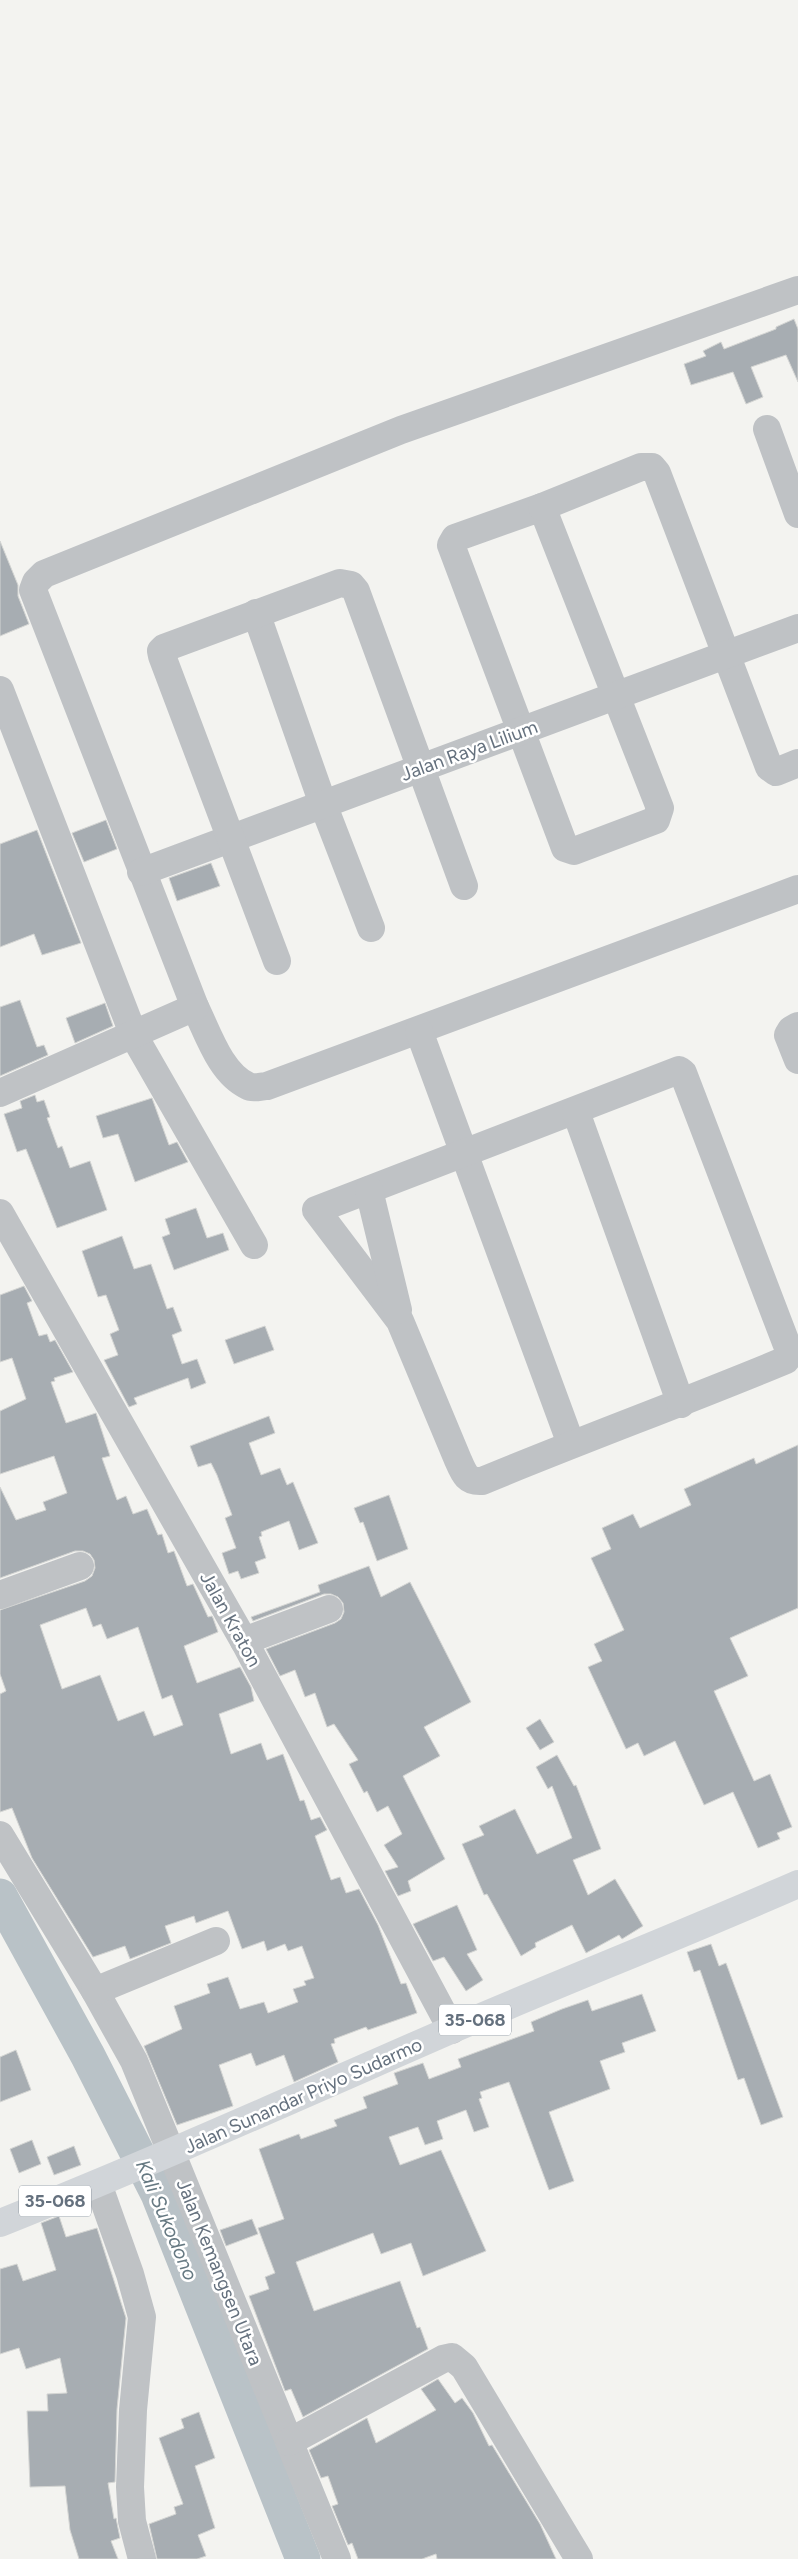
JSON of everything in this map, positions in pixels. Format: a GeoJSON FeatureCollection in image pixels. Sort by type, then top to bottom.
{"type":"FeatureCollection","features":[{"type":"Feature","properties":{"kind":"main road","name":"Jalan Sunandar Priyo Sudarmo"},"geometry":{"type":"LineString","coordinates":[[0,2222],[162,2157],[452,2030],[667,1942],[798,1884]]}},
{"type":"Feature","properties":{"kind":"street"},"geometry":{"type":"LineString","coordinates":[[798,290],[401,430],[41,576],[36,582],[33,594],[195,1007],[221,1058],[233,1075],[250,1087],[268,1086],[798,889]]}},
{"type":"Feature","properties":{"kind":"street"},"geometry":{"type":"LineString","coordinates":[[768,429],[798,514]]}},
{"type":"Feature","properties":{"kind":"street"},"geometry":{"type":"LineString","coordinates":[[542,506],[660,808],[660,814],[656,820],[574,851],[565,848],[451,545],[455,538],[641,467],[652,468],[657,473],[728,654],[769,767],[776,772],[798,763]]}},
{"type":"Feature","properties":{"kind":"street"},"geometry":{"type":"LineString","coordinates":[[277,961],[161,652],[164,648],[340,582],[351,585],[356,591],[464,886]]}},
{"type":"Feature","properties":{"kind":"street"},"geometry":{"type":"LineString","coordinates":[[256,613],[323,804],[371,928]]}},
{"type":"Feature","properties":{"kind":"street","name":"Jalan Raya Lilium"},"geometry":{"type":"LineString","coordinates":[[141,872],[798,628]]}},
{"type":"Feature","properties":{"kind":"street"},"geometry":{"type":"LineString","coordinates":[[0,692],[134,1036],[254,1245]]}},
{"type":"Feature","properties":{"kind":"street"},"geometry":{"type":"LineString","coordinates":[[0,1093],[134,1036],[195,1007]]}},
{"type":"Feature","properties":{"kind":"street"},"geometry":{"type":"LineString","coordinates":[[798,1026],[791,1030],[788,1035],[798,1060]]}},
{"type":"Feature","properties":{"kind":"street"},"geometry":{"type":"LineString","coordinates":[[419,1031],[465,1151],[571,1444]]}},
{"type":"Feature","properties":{"kind":"street"},"geometry":{"type":"LineString","coordinates":[[369,1190],[400,1321],[467,1478],[472,1481],[482,1481],[571,1444],[681,1404],[786,1360],[790,1353],[683,1073],[676,1071],[576,1112],[465,1151],[318,1209],[315,1212],[400,1321]]}},
{"type":"Feature","properties":{"kind":"street"},"geometry":{"type":"LineString","coordinates":[[576,1112],[681,1404]]}},
{"type":"Feature","properties":{"kind":"street","name":"Jalan Kraton"},"geometry":{"type":"LineString","coordinates":[[4,1229],[244,1641],[452,2030]]}},
{"type":"Feature","properties":{"kind":"street"},"geometry":{"type":"LineString","coordinates":[[0,1595],[80,1566]]}},
{"type":"Feature","properties":{"kind":"street"},"geometry":{"type":"LineString","coordinates":[[244,1641],[329,1609]]}},
{"type":"Feature","properties":{"kind":"street","name":"Jalan Kemangsen Utara"},"geometry":{"type":"LineString","coordinates":[[0,1835],[95,1991],[134,2061],[162,2157],[201,2220],[336,2559]]}},
{"type":"Feature","properties":{"kind":"street"},"geometry":{"type":"LineString","coordinates":[[95,1991],[216,1941]]}},
{"type":"Feature","properties":{"kind":"street"},"geometry":{"type":"LineString","coordinates":[[104,2181],[142,2317],[133,2410],[130,2487],[132,2521],[142,2559]]}},
{"type":"Feature","properties":{"kind":"street"},"geometry":{"type":"LineString","coordinates":[[289,2442],[443,2359],[452,2357],[464,2367],[579,2559]]}},
{"type":"Feature","properties":{"kind":"building"},"geometry":{"type":"Polygon","coordinates":[[[794,319],[798,329],[798,382],[786,355],[751,367],[763,397],[746,404],[733,372],[691,385],[684,364],[706,356],[703,351],[721,342],[724,349],[776,329],[776,327],[794,319]]]}},
{"type":"Feature","properties":{"kind":"building"},"geometry":{"type":"Polygon","coordinates":[[[0,541],[18,585],[18,596],[29,624],[0,636],[0,541]]]}},
{"type":"Feature","properties":{"kind":"building"},"geometry":{"type":"Polygon","coordinates":[[[106,820],[117,849],[84,862],[72,833],[106,820]]]}},
{"type":"Feature","properties":{"kind":"building"},"geometry":{"type":"Polygon","coordinates":[[[37,830],[81,943],[42,955],[34,934],[0,947],[0,844],[37,830]]]}},
{"type":"Feature","properties":{"kind":"building"},"geometry":{"type":"Polygon","coordinates":[[[211,863],[220,886],[177,901],[169,878],[211,863]]]}},
{"type":"Feature","properties":{"kind":"building"},"geometry":{"type":"Polygon","coordinates":[[[20,1000],[37,1047],[44,1045],[48,1055],[0,1076],[0,1007],[20,1000]]]}},
{"type":"Feature","properties":{"kind":"building"},"geometry":{"type":"Polygon","coordinates":[[[105,1003],[113,1026],[75,1043],[66,1018],[105,1003]]]}},
{"type":"Feature","properties":{"kind":"building"},"geometry":{"type":"Polygon","coordinates":[[[35,1095],[37,1102],[44,1100],[50,1117],[47,1118],[58,1148],[62,1146],[70,1168],[90,1161],[107,1210],[57,1228],[26,1149],[17,1152],[4,1114],[22,1108],[20,1101],[35,1095]]]}},
{"type":"Feature","properties":{"kind":"building"},"geometry":{"type":"Polygon","coordinates":[[[152,1098],[169,1145],[177,1142],[188,1162],[135,1182],[118,1134],[103,1138],[96,1116],[152,1098]]]}},
{"type":"Feature","properties":{"kind":"building"},"geometry":{"type":"Polygon","coordinates":[[[196,1208],[207,1238],[223,1233],[229,1250],[174,1270],[162,1237],[170,1234],[165,1219],[196,1208]]]}},
{"type":"Feature","properties":{"kind":"building"},"geometry":{"type":"Polygon","coordinates":[[[122,1236],[134,1269],[151,1264],[167,1309],[173,1307],[182,1331],[172,1335],[182,1364],[197,1359],[206,1383],[191,1389],[188,1378],[134,1398],[137,1404],[129,1407],[104,1360],[118,1355],[110,1334],[119,1330],[106,1295],[98,1297],[82,1251],[122,1236]]]}},
{"type":"Feature","properties":{"kind":"building"},"geometry":{"type":"Polygon","coordinates":[[[24,1286],[32,1301],[27,1303],[39,1336],[47,1334],[50,1342],[55,1340],[73,1372],[54,1378],[55,1381],[51,1382],[66,1423],[96,1413],[110,1456],[102,1458],[117,1500],[126,1496],[133,1514],[147,1509],[158,1535],[162,1534],[168,1553],[174,1551],[187,1586],[193,1584],[208,1617],[212,1616],[218,1632],[184,1646],[197,1683],[240,1667],[251,1687],[254,1701],[219,1714],[231,1754],[261,1743],[267,1760],[283,1754],[300,1801],[304,1800],[311,1820],[320,1817],[327,1830],[315,1836],[331,1880],[340,1877],[346,1893],[359,1889],[378,1925],[401,1984],[406,1983],[417,2013],[368,2030],[366,2027],[334,2039],[335,2043],[331,2044],[338,2062],[294,2082],[284,2055],[256,2066],[251,2053],[219,2065],[233,2106],[177,2125],[144,2046],[182,2029],[174,2006],[210,1993],[207,1984],[228,1977],[240,2009],[264,2002],[268,2013],[298,2002],[293,1989],[306,1985],[304,1981],[314,1978],[302,1946],[288,1951],[285,1944],[267,1951],[264,1941],[242,1949],[228,1911],[196,1923],[194,1916],[165,1926],[171,1943],[130,1959],[125,1946],[93,1957],[32,1858],[12,1808],[0,1812],[0,1694],[6,1691],[0,1674],[0,1610],[85,1581],[92,1576],[95,1568],[94,1560],[90,1554],[83,1551],[75,1551],[0,1578],[0,1487],[16,1520],[46,1510],[43,1502],[67,1493],[54,1456],[0,1474],[0,1411],[26,1399],[12,1358],[0,1362],[0,1295],[24,1286]],[[86,1608],[40,1625],[62,1689],[100,1675],[118,1721],[144,1711],[154,1736],[183,1725],[172,1695],[162,1699],[138,1627],[107,1639],[101,1624],[93,1627],[86,1608]]]}},
{"type":"Feature","properties":{"kind":"building"},"geometry":{"type":"Polygon","coordinates":[[[265,1326],[274,1350],[234,1364],[225,1340],[265,1326]]]}},
{"type":"Feature","properties":{"kind":"building"},"geometry":{"type":"Polygon","coordinates":[[[269,1416],[275,1433],[249,1443],[261,1475],[280,1468],[287,1485],[293,1482],[318,1543],[299,1550],[289,1521],[261,1532],[262,1536],[259,1537],[266,1558],[255,1562],[259,1573],[241,1579],[238,1571],[229,1574],[222,1553],[236,1548],[225,1518],[232,1515],[217,1475],[211,1463],[198,1467],[190,1446],[269,1416]]]}},
{"type":"Feature","properties":{"kind":"building"},"geometry":{"type":"Polygon","coordinates":[[[798,1445],[798,1608],[730,1638],[748,1676],[714,1691],[754,1781],[770,1774],[792,1827],[777,1833],[780,1839],[758,1848],[733,1792],[704,1805],[675,1741],[644,1756],[638,1743],[626,1749],[588,1667],[602,1661],[594,1644],[624,1630],[591,1558],[611,1549],[602,1528],[633,1514],[640,1528],[691,1505],[684,1489],[754,1458],[756,1464],[798,1445]]]}},
{"type":"Feature","properties":{"kind":"building"},"geometry":{"type":"Polygon","coordinates":[[[389,1495],[408,1549],[377,1561],[363,1522],[360,1523],[354,1508],[389,1495]]]}},
{"type":"Feature","properties":{"kind":"building"},"geometry":{"type":"Polygon","coordinates":[[[369,1566],[381,1597],[410,1582],[471,1702],[424,1727],[440,1756],[403,1776],[445,1859],[408,1881],[411,1891],[398,1896],[385,1871],[398,1867],[384,1845],[402,1834],[388,1806],[377,1812],[367,1791],[364,1793],[349,1764],[358,1760],[334,1724],[327,1727],[315,1693],[305,1697],[295,1670],[280,1676],[266,1649],[335,1623],[341,1619],[344,1612],[343,1603],[338,1597],[324,1594],[253,1621],[251,1617],[320,1592],[318,1585],[369,1566]]]}},
{"type":"Feature","properties":{"kind":"building"},"geometry":{"type":"Polygon","coordinates":[[[540,1719],[554,1742],[540,1750],[526,1728],[540,1719]]]}},
{"type":"Feature","properties":{"kind":"building"},"geometry":{"type":"Polygon","coordinates":[[[557,1755],[574,1786],[576,1785],[601,1849],[573,1860],[588,1895],[615,1879],[643,1926],[622,1939],[619,1935],[586,1953],[572,1925],[535,1943],[536,1947],[521,1956],[487,1894],[484,1895],[462,1844],[484,1835],[479,1826],[515,1809],[537,1854],[572,1838],[552,1786],[548,1789],[536,1767],[557,1755]]]}},
{"type":"Feature","properties":{"kind":"building"},"geometry":{"type":"Polygon","coordinates":[[[457,1905],[477,1950],[467,1954],[483,1980],[466,1991],[444,1957],[433,1961],[413,1924],[457,1905]]]}},
{"type":"Feature","properties":{"kind":"building"},"geometry":{"type":"Polygon","coordinates":[[[711,1944],[719,1966],[726,1963],[783,2117],[761,2125],[744,2078],[738,2080],[700,1970],[694,1972],[687,1952],[711,1944]]]}},
{"type":"Feature","properties":{"kind":"building"},"geometry":{"type":"Polygon","coordinates":[[[642,1994],[656,2031],[622,2043],[625,2052],[600,2061],[610,2089],[549,2112],[574,2181],[549,2190],[509,2082],[480,2092],[482,2098],[479,2099],[489,2127],[474,2132],[466,2110],[437,2121],[443,2139],[425,2145],[418,2127],[389,2137],[400,2165],[441,2150],[486,2251],[423,2276],[411,2243],[381,2254],[373,2233],[296,2262],[314,2311],[400,2281],[417,2328],[420,2327],[428,2349],[303,2417],[291,2389],[285,2391],[249,2296],[269,2289],[265,2277],[275,2273],[258,2228],[284,2219],[259,2149],[299,2134],[301,2139],[337,2126],[334,2120],[367,2108],[363,2097],[398,2084],[394,2073],[423,2063],[429,2079],[461,2067],[458,2059],[534,2031],[531,2022],[562,2009],[588,2000],[592,2011],[642,1994]]]}},
{"type":"Feature","properties":{"kind":"building"},"geometry":{"type":"Polygon","coordinates":[[[16,2050],[31,2090],[0,2102],[0,2057],[16,2050]]]}},
{"type":"Feature","properties":{"kind":"building"},"geometry":{"type":"Polygon","coordinates":[[[32,2140],[41,2164],[19,2173],[10,2149],[32,2140]]]}},
{"type":"Feature","properties":{"kind":"building"},"geometry":{"type":"Polygon","coordinates":[[[74,2146],[81,2165],[54,2175],[47,2157],[74,2146]]]}},
{"type":"Feature","properties":{"kind":"building"},"geometry":{"type":"Polygon","coordinates":[[[59,2216],[66,2237],[97,2228],[126,2318],[117,2409],[115,2482],[108,2483],[114,2519],[116,2518],[120,2538],[111,2541],[118,2559],[79,2559],[70,2530],[65,2486],[30,2487],[27,2411],[48,2411],[47,2394],[67,2393],[60,2358],[26,2369],[19,2348],[0,2354],[0,2269],[17,2264],[23,2281],[56,2270],[41,2223],[59,2216]]]}},
{"type":"Feature","properties":{"kind":"building"},"geometry":{"type":"Polygon","coordinates":[[[252,2219],[258,2234],[226,2246],[220,2230],[252,2219]]]}},
{"type":"Feature","properties":{"kind":"building"},"geometry":{"type":"Polygon","coordinates":[[[438,2379],[455,2403],[462,2398],[473,2413],[489,2446],[492,2445],[540,2524],[556,2559],[437,2559],[436,2554],[422,2559],[358,2559],[352,2543],[348,2545],[332,2506],[338,2504],[328,2476],[321,2478],[309,2450],[367,2418],[376,2443],[436,2410],[421,2389],[438,2379]]]}},
{"type":"Feature","properties":{"kind":"building"},"geometry":{"type":"Polygon","coordinates":[[[199,2412],[215,2458],[195,2466],[215,2528],[198,2535],[206,2556],[197,2559],[157,2559],[149,2524],[176,2514],[174,2507],[183,2504],[159,2438],[184,2428],[181,2419],[199,2412]]]}},
{"type":"Feature","properties":{"kind":"waterway","name":"Kali Sukodono"},"geometry":{"type":"LineString","coordinates":[[0,1896],[88,2056],[158,2194],[303,2559]]}}]}
